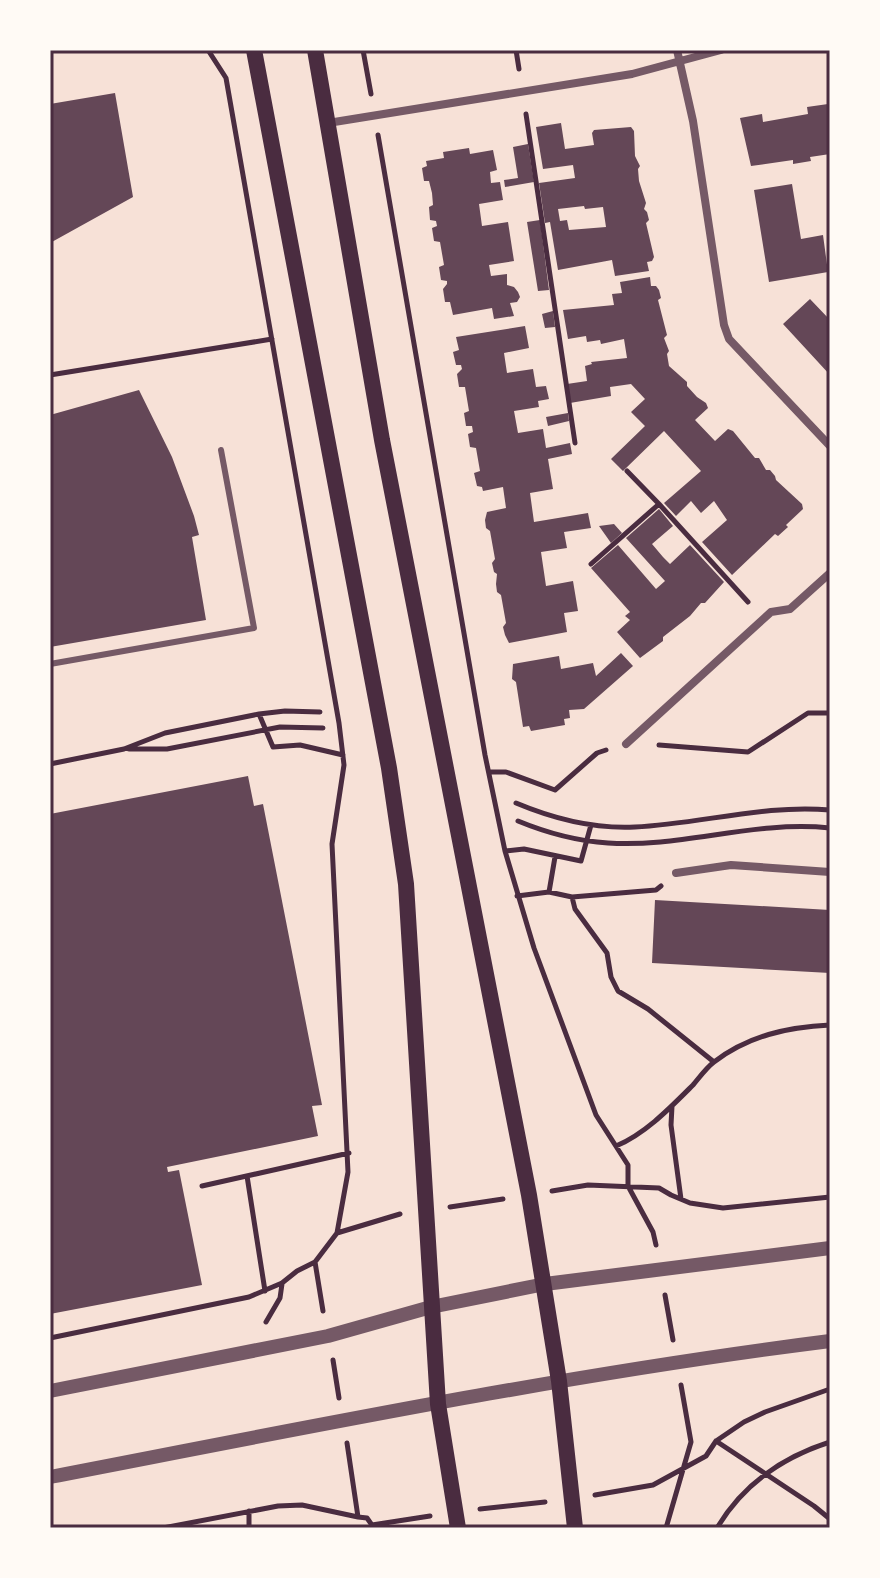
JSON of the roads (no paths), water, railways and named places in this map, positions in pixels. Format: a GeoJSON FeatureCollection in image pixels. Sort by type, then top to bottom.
{"type":"FeatureCollection","features":[{"type":"Feature","properties":{"kind":"main road"},"geometry":{"type":"LineString","coordinates":[[254,50],[391,782],[406,884],[438,1404],[456,1520]]}},
{"type":"Feature","properties":{"kind":"main road"},"geometry":{"type":"LineString","coordinates":[[315,50],[382,440],[545,1284],[575,1528]]}},
{"type":"Feature","properties":{"kind":"street"},"geometry":{"type":"LineString","coordinates":[[677,50],[693,121],[724,325],[729,339],[830,446]]}},
{"type":"Feature","properties":{"kind":"street"},"geometry":{"type":"LineString","coordinates":[[328,123],[632,74],[721,50]]}},
{"type":"Feature","properties":{"kind":"street"},"geometry":{"type":"LineString","coordinates":[[626,744],[771,612],[790,609],[830,573]]}},
{"type":"Feature","properties":{"kind":"street"},"geometry":{"type":"LineString","coordinates":[[676,873],[731,865],[830,872]]}},
{"type":"Feature","properties":{"kind":"street"},"geometry":{"type":"LineString","coordinates":[[50,1391],[328,1336],[431,1307],[545,1284],[830,1248]]}},
{"type":"Feature","properties":{"kind":"street"},"geometry":{"type":"LineString","coordinates":[[50,1477],[677,1360],[830,1341]]}},
{"type":"Feature","properties":{"kind":"lane"},"geometry":{"type":"LineString","coordinates":[[50,664],[254,628],[221,450]]}}]}
